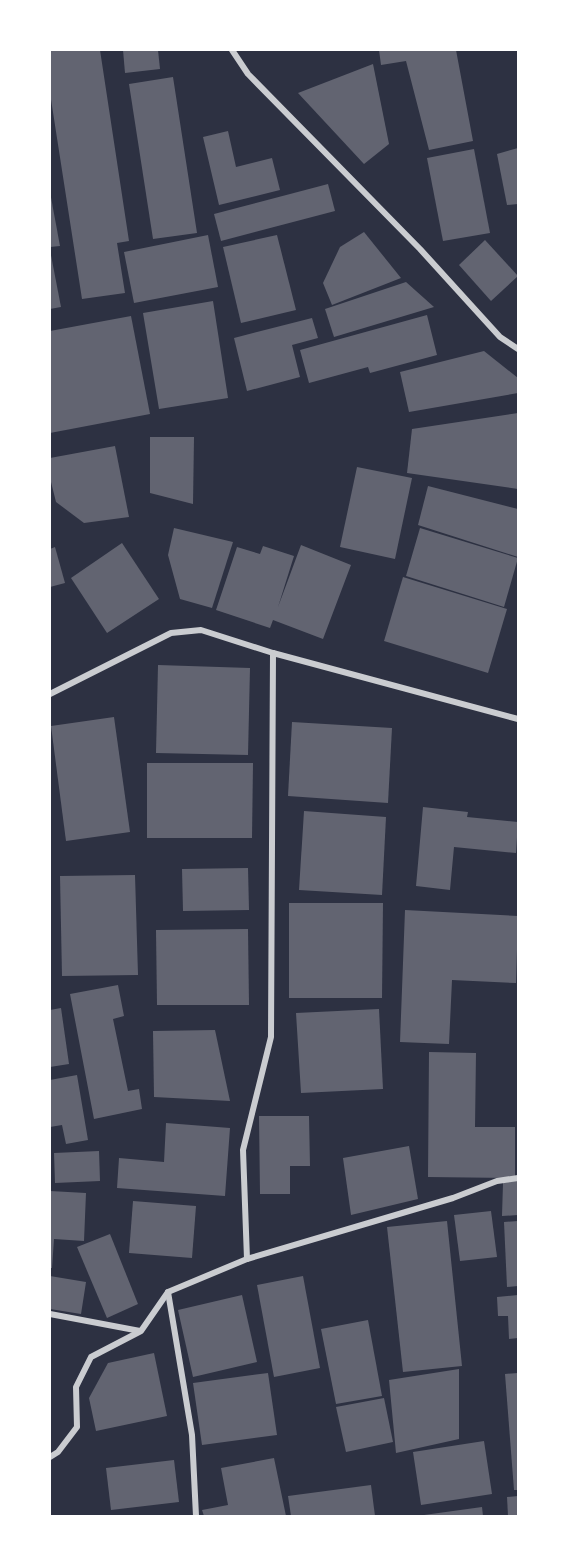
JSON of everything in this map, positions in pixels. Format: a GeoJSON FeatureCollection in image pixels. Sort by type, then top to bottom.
{"type":"FeatureCollection","features":[{"type":"Feature","properties":{"kind":"street"},"geometry":{"type":"LineString","coordinates":[[232,50],[248,74],[420,249],[500,337],[519,349]]}},
{"type":"Feature","properties":{"kind":"street"},"geometry":{"type":"LineString","coordinates":[[50,694],[171,633],[201,630],[273,653],[518,718]]}},
{"type":"Feature","properties":{"kind":"street"},"geometry":{"type":"LineString","coordinates":[[247,1259],[243,1150],[271,1037],[273,653]]}},
{"type":"Feature","properties":{"kind":"street"},"geometry":{"type":"LineString","coordinates":[[50,1457],[58,1452],[77,1427],[76,1387],[91,1357],[141,1331],[168,1292],[247,1259],[453,1198],[497,1181],[519,1178]]}},
{"type":"Feature","properties":{"kind":"street"},"geometry":{"type":"LineString","coordinates":[[168,1292],[192,1435],[196,1516]]}},
{"type":"Feature","properties":{"kind":"street"},"geometry":{"type":"LineString","coordinates":[[50,1314],[141,1331]]}},
{"type":"Feature","properties":{"kind":"building"},"geometry":{"type":"Polygon","coordinates":[[[50,50],[100,50],[129,241],[117,243],[125,293],[82,299],[50,93],[50,50]]]}},
{"type":"Feature","properties":{"kind":"building"},"geometry":{"type":"Polygon","coordinates":[[[123,50],[158,50],[160,69],[125,73],[123,50]]]}},
{"type":"Feature","properties":{"kind":"building"},"geometry":{"type":"Polygon","coordinates":[[[379,50],[456,50],[473,141],[429,150],[406,61],[381,65],[379,50]]]}},
{"type":"Feature","properties":{"kind":"building"},"geometry":{"type":"Polygon","coordinates":[[[373,64],[389,144],[364,164],[298,93],[373,64]]]}},
{"type":"Feature","properties":{"kind":"building"},"geometry":{"type":"Polygon","coordinates":[[[173,77],[197,233],[153,239],[129,84],[173,77]]]}},
{"type":"Feature","properties":{"kind":"building"},"geometry":{"type":"Polygon","coordinates":[[[228,131],[236,167],[272,158],[280,190],[219,205],[203,137],[228,131]]]}},
{"type":"Feature","properties":{"kind":"building"},"geometry":{"type":"Polygon","coordinates":[[[518,148],[518,204],[507,205],[497,154],[518,148]]]}},
{"type":"Feature","properties":{"kind":"building"},"geometry":{"type":"Polygon","coordinates":[[[474,149],[490,233],[443,241],[427,158],[474,149]]]}},
{"type":"Feature","properties":{"kind":"building"},"geometry":{"type":"Polygon","coordinates":[[[328,184],[335,211],[221,241],[214,214],[328,184]]]}},
{"type":"Feature","properties":{"kind":"building"},"geometry":{"type":"Polygon","coordinates":[[[50,192],[60,246],[50,247],[50,192]]]}},
{"type":"Feature","properties":{"kind":"building"},"geometry":{"type":"Polygon","coordinates":[[[364,232],[401,278],[332,305],[323,283],[340,247],[364,232]]]}},
{"type":"Feature","properties":{"kind":"building"},"geometry":{"type":"Polygon","coordinates":[[[208,235],[218,287],[134,303],[124,252],[208,235]]]}},
{"type":"Feature","properties":{"kind":"building"},"geometry":{"type":"Polygon","coordinates":[[[277,235],[296,310],[241,323],[223,247],[277,235]]]}},
{"type":"Feature","properties":{"kind":"building"},"geometry":{"type":"Polygon","coordinates":[[[485,240],[518,276],[491,301],[459,265],[485,240]]]}},
{"type":"Feature","properties":{"kind":"building"},"geometry":{"type":"Polygon","coordinates":[[[50,250],[61,307],[50,309],[50,250]]]}},
{"type":"Feature","properties":{"kind":"building"},"geometry":{"type":"Polygon","coordinates":[[[406,282],[434,307],[334,337],[325,309],[406,282]]]}},
{"type":"Feature","properties":{"kind":"building"},"geometry":{"type":"Polygon","coordinates":[[[213,301],[228,398],[159,409],[143,313],[213,301]]]}},
{"type":"Feature","properties":{"kind":"building"},"geometry":{"type":"Polygon","coordinates":[[[427,315],[437,355],[370,373],[368,367],[309,383],[300,350],[427,315]]]}},
{"type":"Feature","properties":{"kind":"building"},"geometry":{"type":"Polygon","coordinates":[[[131,316],[150,414],[50,433],[50,331],[131,316]]]}},
{"type":"Feature","properties":{"kind":"building"},"geometry":{"type":"Polygon","coordinates":[[[312,318],[318,338],[292,345],[300,377],[247,391],[234,338],[312,318]]]}},
{"type":"Feature","properties":{"kind":"building"},"geometry":{"type":"Polygon","coordinates":[[[484,351],[518,378],[518,393],[409,412],[400,372],[484,351]]]}},
{"type":"Feature","properties":{"kind":"building"},"geometry":{"type":"Polygon","coordinates":[[[518,413],[518,489],[407,473],[412,429],[518,413]]]}},
{"type":"Feature","properties":{"kind":"building"},"geometry":{"type":"Polygon","coordinates":[[[150,437],[194,437],[193,504],[150,493],[150,437]]]}},
{"type":"Feature","properties":{"kind":"building"},"geometry":{"type":"Polygon","coordinates":[[[115,446],[129,517],[84,523],[56,502],[50,478],[50,458],[115,446]]]}},
{"type":"Feature","properties":{"kind":"building"},"geometry":{"type":"Polygon","coordinates":[[[357,467],[412,478],[395,559],[340,547],[357,467]]]}},
{"type":"Feature","properties":{"kind":"building"},"geometry":{"type":"Polygon","coordinates":[[[428,486],[518,509],[518,557],[418,525],[428,486]]]}},
{"type":"Feature","properties":{"kind":"building"},"geometry":{"type":"Polygon","coordinates":[[[174,528],[233,542],[212,608],[180,599],[168,555],[174,528]]]}},
{"type":"Feature","properties":{"kind":"building"},"geometry":{"type":"Polygon","coordinates":[[[420,528],[518,558],[504,607],[406,576],[420,528]]]}},
{"type":"Feature","properties":{"kind":"building"},"geometry":{"type":"Polygon","coordinates":[[[122,543],[159,599],[107,633],[71,578],[122,543]]]}},
{"type":"Feature","properties":{"kind":"building"},"geometry":{"type":"Polygon","coordinates":[[[301,545],[351,565],[323,639],[273,620],[270,628],[216,610],[237,547],[260,554],[263,546],[294,556],[278,607],[301,545]]]}},
{"type":"Feature","properties":{"kind":"building"},"geometry":{"type":"Polygon","coordinates":[[[55,547],[65,583],[50,587],[50,549],[55,547]]]}},
{"type":"Feature","properties":{"kind":"building"},"geometry":{"type":"Polygon","coordinates":[[[403,577],[507,609],[488,673],[384,641],[403,577]]]}},
{"type":"Feature","properties":{"kind":"building"},"geometry":{"type":"Polygon","coordinates":[[[158,665],[250,668],[248,755],[156,753],[158,665]]]}},
{"type":"Feature","properties":{"kind":"building"},"geometry":{"type":"Polygon","coordinates":[[[114,717],[130,832],[66,841],[51,726],[114,717]]]}},
{"type":"Feature","properties":{"kind":"building"},"geometry":{"type":"Polygon","coordinates":[[[292,722],[392,728],[388,803],[288,796],[292,722]]]}},
{"type":"Feature","properties":{"kind":"building"},"geometry":{"type":"Polygon","coordinates":[[[147,763],[253,763],[252,838],[147,838],[147,763]]]}},
{"type":"Feature","properties":{"kind":"building"},"geometry":{"type":"Polygon","coordinates":[[[423,807],[468,812],[467,817],[518,822],[516,853],[454,847],[450,890],[416,886],[423,807]]]}},
{"type":"Feature","properties":{"kind":"building"},"geometry":{"type":"Polygon","coordinates":[[[304,811],[386,817],[382,895],[299,890],[304,811]]]}},
{"type":"Feature","properties":{"kind":"building"},"geometry":{"type":"Polygon","coordinates":[[[248,868],[249,910],[183,911],[182,869],[248,868]]]}},
{"type":"Feature","properties":{"kind":"building"},"geometry":{"type":"Polygon","coordinates":[[[135,875],[138,975],[62,976],[60,876],[135,875]]]}},
{"type":"Feature","properties":{"kind":"building"},"geometry":{"type":"Polygon","coordinates":[[[289,903],[383,903],[382,998],[289,998],[289,903]]]}},
{"type":"Feature","properties":{"kind":"building"},"geometry":{"type":"Polygon","coordinates":[[[405,910],[518,916],[516,983],[452,980],[449,1044],[400,1042],[405,910]]]}},
{"type":"Feature","properties":{"kind":"building"},"geometry":{"type":"Polygon","coordinates":[[[248,929],[249,1005],[157,1005],[156,930],[248,929]]]}},
{"type":"Feature","properties":{"kind":"building"},"geometry":{"type":"Polygon","coordinates":[[[118,985],[124,1016],[113,1019],[128,1091],[139,1089],[142,1109],[94,1119],[70,994],[118,985]]]}},
{"type":"Feature","properties":{"kind":"building"},"geometry":{"type":"Polygon","coordinates":[[[61,1008],[69,1064],[50,1067],[50,1010],[61,1008]]]}},
{"type":"Feature","properties":{"kind":"building"},"geometry":{"type":"Polygon","coordinates":[[[379,1009],[383,1089],[301,1093],[296,1013],[379,1009]]]}},
{"type":"Feature","properties":{"kind":"building"},"geometry":{"type":"Polygon","coordinates":[[[215,1030],[230,1101],[154,1097],[153,1031],[215,1030]]]}},
{"type":"Feature","properties":{"kind":"building"},"geometry":{"type":"Polygon","coordinates":[[[429,1052],[476,1053],[475,1127],[515,1127],[515,1178],[428,1177],[429,1052]]]}},
{"type":"Feature","properties":{"kind":"building"},"geometry":{"type":"Polygon","coordinates":[[[77,1075],[88,1140],[66,1144],[62,1125],[50,1127],[50,1080],[77,1075]]]}},
{"type":"Feature","properties":{"kind":"building"},"geometry":{"type":"Polygon","coordinates":[[[259,1116],[309,1116],[310,1166],[290,1166],[290,1194],[260,1194],[259,1116]]]}},
{"type":"Feature","properties":{"kind":"building"},"geometry":{"type":"Polygon","coordinates":[[[166,1123],[230,1128],[225,1196],[117,1188],[119,1158],[164,1162],[166,1123]]]}},
{"type":"Feature","properties":{"kind":"building"},"geometry":{"type":"Polygon","coordinates":[[[409,1146],[418,1199],[351,1215],[343,1158],[409,1146]]]}},
{"type":"Feature","properties":{"kind":"building"},"geometry":{"type":"Polygon","coordinates":[[[99,1151],[100,1181],[55,1183],[54,1153],[99,1151]]]}},
{"type":"Feature","properties":{"kind":"building"},"geometry":{"type":"Polygon","coordinates":[[[518,1180],[518,1215],[502,1216],[503,1183],[518,1180]]]}},
{"type":"Feature","properties":{"kind":"building"},"geometry":{"type":"Polygon","coordinates":[[[50,1191],[86,1193],[84,1241],[54,1239],[52,1268],[50,1268],[50,1191]]]}},
{"type":"Feature","properties":{"kind":"building"},"geometry":{"type":"Polygon","coordinates":[[[133,1201],[196,1206],[192,1258],[129,1253],[133,1201]]]}},
{"type":"Feature","properties":{"kind":"building"},"geometry":{"type":"Polygon","coordinates":[[[491,1211],[497,1257],[460,1261],[454,1215],[491,1211]]]}},
{"type":"Feature","properties":{"kind":"building"},"geometry":{"type":"Polygon","coordinates":[[[447,1221],[462,1366],[403,1372],[387,1227],[447,1221]]]}},
{"type":"Feature","properties":{"kind":"building"},"geometry":{"type":"Polygon","coordinates":[[[518,1221],[518,1286],[507,1287],[504,1222],[518,1221]]]}},
{"type":"Feature","properties":{"kind":"building"},"geometry":{"type":"Polygon","coordinates":[[[110,1234],[138,1304],[107,1318],[77,1247],[110,1234]]]}},
{"type":"Feature","properties":{"kind":"building"},"geometry":{"type":"Polygon","coordinates":[[[50,1276],[86,1282],[81,1314],[50,1309],[50,1276]]]}},
{"type":"Feature","properties":{"kind":"building"},"geometry":{"type":"Polygon","coordinates":[[[303,1276],[320,1368],[274,1377],[257,1285],[303,1276]]]}},
{"type":"Feature","properties":{"kind":"building"},"geometry":{"type":"Polygon","coordinates":[[[242,1295],[257,1362],[193,1377],[178,1310],[242,1295]]]}},
{"type":"Feature","properties":{"kind":"building"},"geometry":{"type":"Polygon","coordinates":[[[518,1295],[518,1338],[509,1339],[508,1316],[498,1316],[497,1297],[518,1295]]]}},
{"type":"Feature","properties":{"kind":"building"},"geometry":{"type":"Polygon","coordinates":[[[368,1320],[382,1396],[336,1404],[321,1329],[368,1320]]]}},
{"type":"Feature","properties":{"kind":"building"},"geometry":{"type":"Polygon","coordinates":[[[154,1353],[167,1416],[96,1431],[89,1398],[108,1363],[154,1353]]]}},
{"type":"Feature","properties":{"kind":"building"},"geometry":{"type":"Polygon","coordinates":[[[459,1369],[459,1439],[396,1453],[389,1380],[459,1369]]]}},
{"type":"Feature","properties":{"kind":"building"},"geometry":{"type":"Polygon","coordinates":[[[268,1373],[277,1435],[202,1445],[193,1383],[268,1373]]]}},
{"type":"Feature","properties":{"kind":"building"},"geometry":{"type":"Polygon","coordinates":[[[518,1373],[518,1490],[514,1490],[505,1374],[518,1373]]]}},
{"type":"Feature","properties":{"kind":"building"},"geometry":{"type":"Polygon","coordinates":[[[384,1398],[393,1442],[346,1452],[336,1407],[384,1398]]]}},
{"type":"Feature","properties":{"kind":"building"},"geometry":{"type":"Polygon","coordinates":[[[484,1441],[492,1494],[421,1505],[413,1452],[484,1441]]]}},
{"type":"Feature","properties":{"kind":"building"},"geometry":{"type":"Polygon","coordinates":[[[274,1458],[286,1516],[204,1516],[202,1510],[228,1505],[221,1468],[274,1458]]]}},
{"type":"Feature","properties":{"kind":"building"},"geometry":{"type":"Polygon","coordinates":[[[174,1460],[179,1502],[111,1510],[106,1468],[174,1460]]]}},
{"type":"Feature","properties":{"kind":"building"},"geometry":{"type":"Polygon","coordinates":[[[371,1485],[375,1516],[291,1516],[288,1496],[371,1485]]]}},
{"type":"Feature","properties":{"kind":"building"},"geometry":{"type":"Polygon","coordinates":[[[518,1496],[518,1516],[508,1516],[507,1497],[518,1496]]]}},
{"type":"Feature","properties":{"kind":"building"},"geometry":{"type":"Polygon","coordinates":[[[482,1507],[483,1516],[424,1516],[424,1515],[482,1507]]]}}]}
